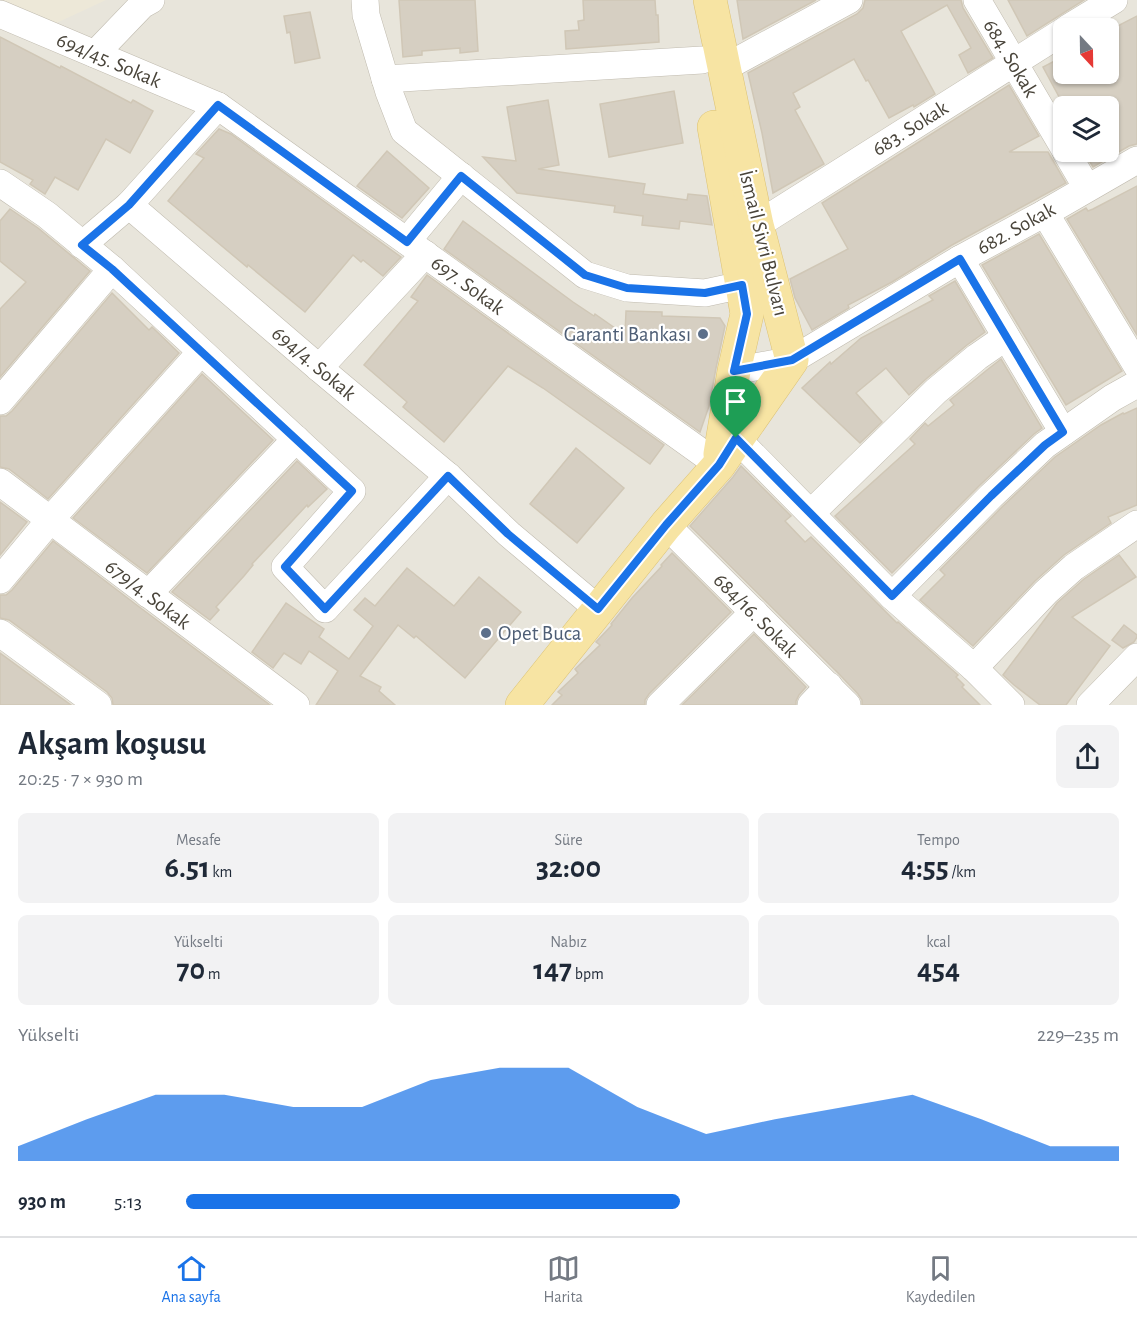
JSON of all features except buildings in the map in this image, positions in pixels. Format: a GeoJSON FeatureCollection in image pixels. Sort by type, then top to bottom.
{"type":"FeatureCollection","features":[{"type":"Feature","properties":{"kind":"main road","name":"İsmail Sivri Bulvarı"},"geometry":{"type":"LineString","coordinates":[[690,0],[713,64],[792,360]]}},
{"type":"Feature","properties":{"kind":"main road","name":"İsmail Sivri Bulvarı"},"geometry":{"type":"LineString","coordinates":[[710,0],[713,64],[747,314],[734,371],[719,465]]}},
{"type":"Feature","properties":{"kind":"main road"},"geometry":{"type":"LineString","coordinates":[[522,705],[666,525],[719,465],[792,360]]}},
{"type":"Feature","properties":{"kind":"street"},"geometry":{"type":"LineString","coordinates":[[95,54],[142,5],[151,0]]}},
{"type":"Feature","properties":{"kind":"street"},"geometry":{"type":"LineString","coordinates":[[365,0],[366,15],[385,79],[404,131],[585,275],[627,288],[705,293],[742,285]]}},
{"type":"Feature","properties":{"kind":"street"},"geometry":{"type":"LineString","coordinates":[[385,79],[713,64],[849,0]]}},
{"type":"Feature","properties":{"kind":"street","name":"684. Sokak"},"geometry":{"type":"LineString","coordinates":[[976,0],[1053,129]]}},
{"type":"Feature","properties":{"kind":"street"},"geometry":{"type":"LineString","coordinates":[[1084,18],[1114,0]]}},
{"type":"Feature","properties":{"kind":"street","name":"694/45. Sokak"},"geometry":{"type":"LineString","coordinates":[[0,14],[218,105]]}},
{"type":"Feature","properties":{"kind":"street","name":"683. Sokak"},"geometry":{"type":"LineString","coordinates":[[757,225],[1053,39]]}},
{"type":"Feature","properties":{"kind":"street"},"geometry":{"type":"LineString","coordinates":[[82,245],[129,205],[218,105]]}},
{"type":"Feature","properties":{"kind":"street","name":"697. Sokak"},"geometry":{"type":"LineString","coordinates":[[218,105],[719,465]]}},
{"type":"Feature","properties":{"kind":"street"},"geometry":{"type":"LineString","coordinates":[[1072,162],[1087,188]]}},
{"type":"Feature","properties":{"kind":"street","name":"682. Sokak"},"geometry":{"type":"LineString","coordinates":[[734,371],[792,360],[960,259],[1087,188],[1134,167]]}},
{"type":"Feature","properties":{"kind":"street"},"geometry":{"type":"LineString","coordinates":[[319,368],[416,248],[461,176]]}},
{"type":"Feature","properties":{"kind":"street"},"geometry":{"type":"LineString","coordinates":[[1,186],[46,215],[112,269],[352,491],[285,567],[325,609],[448,476]]}},
{"type":"Feature","properties":{"kind":"street","name":"694/4. Sokak"},"geometry":{"type":"LineString","coordinates":[[129,205],[448,476],[508,534],[598,609]]}},
{"type":"Feature","properties":{"kind":"street"},"geometry":{"type":"LineString","coordinates":[[1045,213],[1137,366]]}},
{"type":"Feature","properties":{"kind":"street"},"geometry":{"type":"LineString","coordinates":[[960,259],[1063,432]]}},
{"type":"Feature","properties":{"kind":"street"},"geometry":{"type":"LineString","coordinates":[[0,401],[112,269]]}},
{"type":"Feature","properties":{"kind":"street"},"geometry":{"type":"LineString","coordinates":[[811,513],[936,391],[976,357],[1006,337]]}},
{"type":"Feature","properties":{"kind":"street"},"geometry":{"type":"LineString","coordinates":[[0,580],[50,520],[201,352]]}},
{"type":"Feature","properties":{"kind":"street"},"geometry":{"type":"LineString","coordinates":[[892,596],[1045,445],[1112,398],[1137,384]]}},
{"type":"Feature","properties":{"kind":"street"},"geometry":{"type":"LineString","coordinates":[[736,438],[892,596],[974,668],[1004,703]]}},
{"type":"Feature","properties":{"kind":"street"},"geometry":{"type":"LineString","coordinates":[[148,594],[296,439]]}},
{"type":"Feature","properties":{"kind":"street","name":"679/4. Sokak"},"geometry":{"type":"LineString","coordinates":[[0,482],[296,705]]}},
{"type":"Feature","properties":{"kind":"street","name":"684/16. Sokak"},"geometry":{"type":"LineString","coordinates":[[666,525],[754,612],[829,699]]}},
{"type":"Feature","properties":{"kind":"street"},"geometry":{"type":"LineString","coordinates":[[974,668],[1046,592],[1074,567],[1135,530]]}},
{"type":"Feature","properties":{"kind":"street"},"geometry":{"type":"LineString","coordinates":[[660,705],[754,612]]}},
{"type":"Feature","properties":{"kind":"street"},"geometry":{"type":"LineString","coordinates":[[0,633],[98,705]]}},
{"type":"Feature","properties":{"kind":"street"},"geometry":{"type":"LineString","coordinates":[[1090,705],[1137,657]]}},
{"type":"Feature","properties":{"kind":"shaded area"},"geometry":{"type":"Polygon","coordinates":[[[0,0],[1137,0],[1137,705],[0,705],[0,0]]]}},
{"type":"Feature","properties":{"kind":"shaded area"},"geometry":{"type":"Polygon","coordinates":[[[0,0],[106,0],[50,26],[0,3],[0,0]]]}},
{"type":"Feature","properties":{"kind":"place","name":"Garanti Bankası"},"geometry":{"type":"Point","coordinates":[703,334]}},
{"type":"Feature","properties":{"kind":"place","name":"Opet Buca"},"geometry":{"type":"Point","coordinates":[486,633]}},
{"type":"Feature","properties":{"kind":"route"},"geometry":{"type":"LineString","coordinates":[[218,105],[407,242],[461,176],[585,275],[627,288],[705,293],[742,285],[747,314],[734,371],[792,360],[960,259],[1063,432],[1045,445],[991,496],[892,596],[736,438],[719,465],[666,525],[598,609],[508,534],[448,476],[325,609],[285,567],[352,491],[112,269],[82,245],[129,205],[218,105]]}}]}
